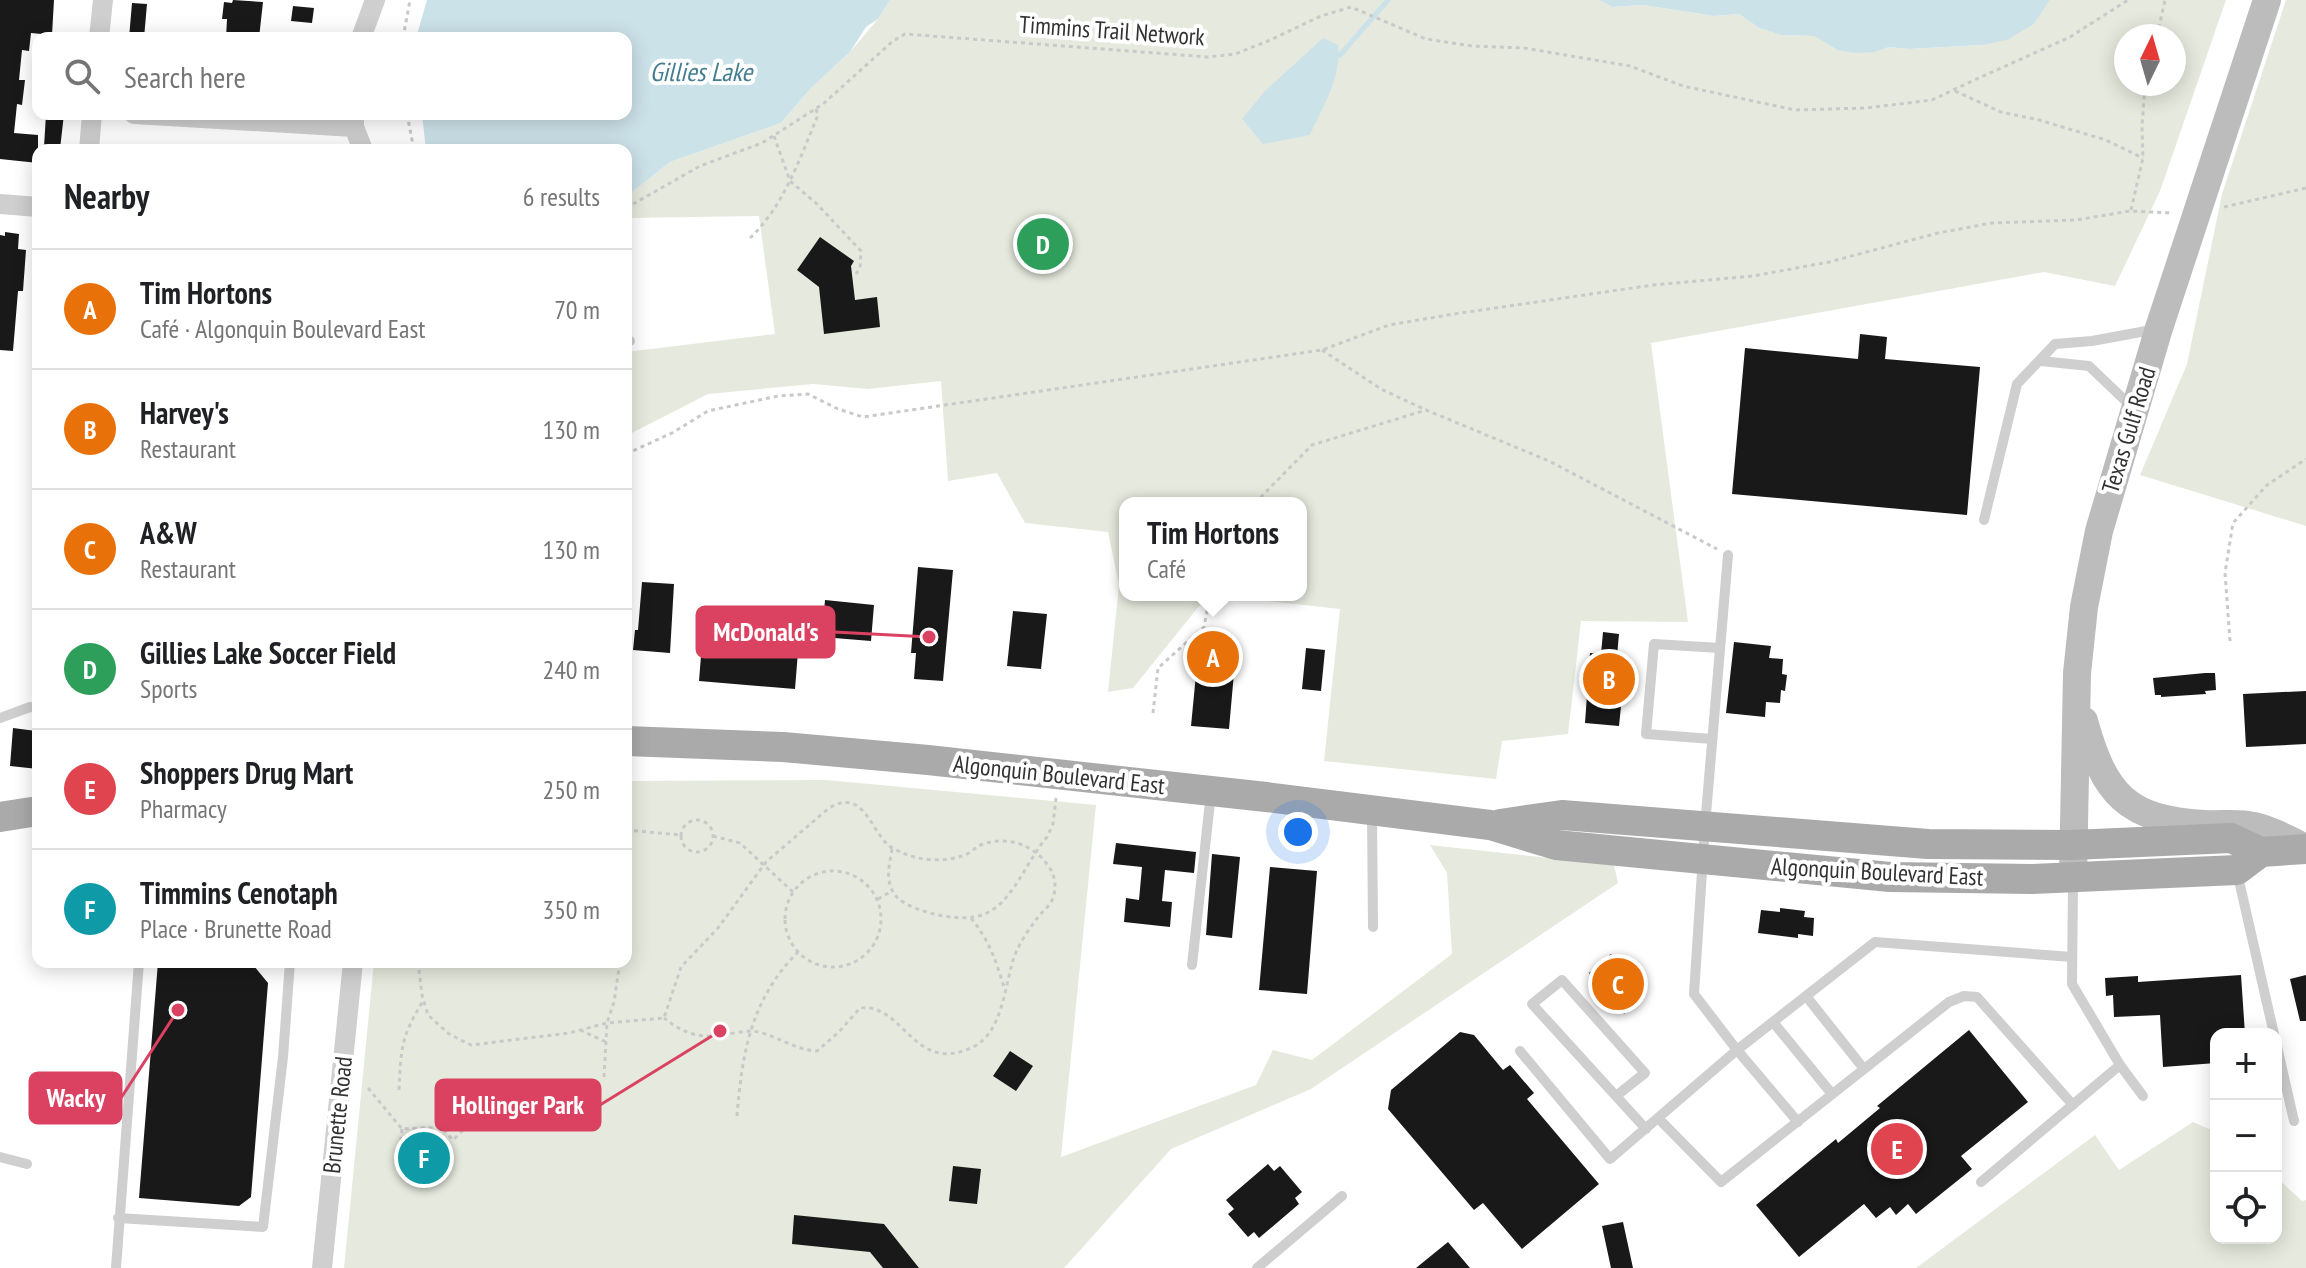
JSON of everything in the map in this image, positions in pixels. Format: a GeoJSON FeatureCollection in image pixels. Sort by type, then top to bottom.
{"type":"FeatureCollection","features":[{"type":"Feature","properties":{"kind":"main road","name":"Texas Gulf Road"},"geometry":{"type":"LineString","coordinates":[[2073,876],[2076,707],[2084,607],[2096,546],[2159,328],[2267,0]]}},
{"type":"Feature","properties":{"kind":"main road"},"geometry":{"type":"LineString","coordinates":[[2076,707],[2084,720],[2095,759],[2104,777],[2118,795],[2140,809],[2162,820],[2252,825],[2306,849]]}},
{"type":"Feature","properties":{"kind":"main road","name":"Algonquin Boulevard East"},"geometry":{"type":"LineString","coordinates":[[632,741],[783,747],[1211,791],[1490,825],[1556,845],[1890,877],[1986,879],[2237,870]]}},
{"type":"Feature","properties":{"kind":"main road"},"geometry":{"type":"LineString","coordinates":[[0,817],[32,812]]}},
{"type":"Feature","properties":{"kind":"main road","name":"Algonquin Boulevard East"},"geometry":{"type":"LineString","coordinates":[[1490,825],[1562,815],[1928,844],[2072,845],[2231,838],[2261,852],[2306,849]]}},
{"type":"Feature","properties":{"kind":"main road"},"geometry":{"type":"LineString","coordinates":[[2237,870],[2261,852]]}},
{"type":"Feature","properties":{"kind":"street"},"geometry":{"type":"LineString","coordinates":[[100,32],[103,0]]}},
{"type":"Feature","properties":{"kind":"street"},"geometry":{"type":"LineString","coordinates":[[362,32],[375,0]]}},
{"type":"Feature","properties":{"kind":"street"},"geometry":{"type":"LineString","coordinates":[[90,144],[92,120]]}},
{"type":"Feature","properties":{"kind":"street"},"geometry":{"type":"LineString","coordinates":[[354,120],[361,144]]}},
{"type":"Feature","properties":{"kind":"street"},"geometry":{"type":"LineString","coordinates":[[0,204],[32,207]]}},
{"type":"Feature","properties":{"kind":"street","name":"Brunette Road"},"geometry":{"type":"LineString","coordinates":[[322,1268],[352,968]]}},
{"type":"Feature","properties":{"kind":"lane"},"geometry":{"type":"LineString","coordinates":[[1984,520],[2017,384],[2055,344],[2092,341],[2159,328]]}},
{"type":"Feature","properties":{"kind":"lane"},"geometry":{"type":"LineString","coordinates":[[2041,361],[2089,366],[2135,410]]}},
{"type":"Feature","properties":{"kind":"lane"},"geometry":{"type":"LineString","coordinates":[[1728,555],[1694,994],[1798,1122]]}},
{"type":"Feature","properties":{"kind":"lane"},"geometry":{"type":"LineString","coordinates":[[1712,739],[1646,734],[1647,719],[1654,644],[1720,648]]}},
{"type":"Feature","properties":{"kind":"lane"},"geometry":{"type":"LineString","coordinates":[[0,718],[32,707]]}},
{"type":"Feature","properties":{"kind":"lane"},"geometry":{"type":"LineString","coordinates":[[1192,965],[1211,791]]}},
{"type":"Feature","properties":{"kind":"lane"},"geometry":{"type":"LineString","coordinates":[[1372,810],[1373,927]]}},
{"type":"Feature","properties":{"kind":"lane"},"geometry":{"type":"LineString","coordinates":[[2237,870],[2273,1028]]}},
{"type":"Feature","properties":{"kind":"lane"},"geometry":{"type":"LineString","coordinates":[[2073,876],[2072,984],[2120,1065],[2143,1096]]}},
{"type":"Feature","properties":{"kind":"lane"},"geometry":{"type":"LineString","coordinates":[[1520,1051],[1610,1159],[1737,1050],[1875,942],[2072,957]]}},
{"type":"Feature","properties":{"kind":"lane"},"geometry":{"type":"LineString","coordinates":[[116,1268],[139,968]]}},
{"type":"Feature","properties":{"kind":"lane"},"geometry":{"type":"LineString","coordinates":[[118,1218],[263,1227],[283,1057],[290,968]]}},
{"type":"Feature","properties":{"kind":"lane"},"geometry":{"type":"LineString","coordinates":[[1616,1096],[1645,1073],[1562,980],[1532,1004],[1646,1129]]}},
{"type":"Feature","properties":{"kind":"lane"},"geometry":{"type":"LineString","coordinates":[[1806,996],[1864,1069]]}},
{"type":"Feature","properties":{"kind":"lane"},"geometry":{"type":"LineString","coordinates":[[1658,1118],[1721,1182],[1949,1002],[1964,996],[1977,997],[2073,1105]]}},
{"type":"Feature","properties":{"kind":"lane"},"geometry":{"type":"LineString","coordinates":[[1773,1022],[1832,1094]]}},
{"type":"Feature","properties":{"kind":"lane"},"geometry":{"type":"LineString","coordinates":[[1981,1182],[2120,1065]]}},
{"type":"Feature","properties":{"kind":"lane"},"geometry":{"type":"LineString","coordinates":[[2282,1068],[2294,1121]]}},
{"type":"Feature","properties":{"kind":"lane"},"geometry":{"type":"LineString","coordinates":[[0,1157],[27,1164]]}},
{"type":"Feature","properties":{"kind":"lane"},"geometry":{"type":"LineString","coordinates":[[1257,1268],[1342,1196]]}},
{"type":"Feature","properties":{"kind":"path"},"geometry":{"type":"LineString","coordinates":[[404,32],[410,0]]}},
{"type":"Feature","properties":{"kind":"path","name":"Timmins Trail Network"},"geometry":{"type":"LineString","coordinates":[[632,205],[700,166],[774,136],[816,109],[905,34],[1208,57],[1235,54],[1321,16],[1351,7],[1426,39],[1472,46],[1524,48],[1630,66],[1683,86],[1795,110],[1866,108],[1932,100],[2070,37],[2128,0]]}},
{"type":"Feature","properties":{"kind":"path"},"geometry":{"type":"LineString","coordinates":[[2160,24],[2165,0]]}},
{"type":"Feature","properties":{"kind":"path"},"geometry":{"type":"LineString","coordinates":[[1954,91],[2001,112],[2106,140],[2143,158]]}},
{"type":"Feature","properties":{"kind":"path"},"geometry":{"type":"LineString","coordinates":[[2130,211],[2143,158],[2144,96]]}},
{"type":"Feature","properties":{"kind":"path"},"geometry":{"type":"LineString","coordinates":[[750,238],[761,228],[790,181],[818,115],[816,109]]}},
{"type":"Feature","properties":{"kind":"path"},"geometry":{"type":"LineString","coordinates":[[408,120],[413,144]]}},
{"type":"Feature","properties":{"kind":"path"},"geometry":{"type":"LineString","coordinates":[[774,136],[790,181],[817,204],[861,251],[862,260],[856,274]]}},
{"type":"Feature","properties":{"kind":"path"},"geometry":{"type":"LineString","coordinates":[[632,451],[672,433],[708,411],[778,396],[808,394],[863,417],[1322,350],[1389,325],[1454,314],[1653,285],[1753,276],[1829,262],[1938,233],[1992,223],[2076,220],[2130,211],[2196,214],[2306,188]]}},
{"type":"Feature","properties":{"kind":"path"},"geometry":{"type":"LineString","coordinates":[[1322,350],[1381,389],[1549,461],[1728,555]]}},
{"type":"Feature","properties":{"kind":"path"},"geometry":{"type":"LineString","coordinates":[[1261,497],[1312,445],[1426,410]]}},
{"type":"Feature","properties":{"kind":"path"},"geometry":{"type":"LineString","coordinates":[[2230,641],[2225,573],[2233,523],[2267,485],[2306,459]]}},
{"type":"Feature","properties":{"kind":"path"},"geometry":{"type":"LineString","coordinates":[[1153,713],[1158,668],[1204,627],[1209,601]]}},
{"type":"Feature","properties":{"kind":"path"},"geometry":{"type":"LineString","coordinates":[[892,848],[888,874],[895,896],[924,911],[951,917],[971,918],[984,914],[1000,903],[1047,837],[1053,824],[1059,775]]}},
{"type":"Feature","properties":{"kind":"path"},"geometry":{"type":"LineString","coordinates":[[419,968],[428,1015],[449,1034],[471,1045],[580,1030],[607,1023],[664,1018],[681,1031],[707,1038],[750,1031],[780,1038],[805,1050],[817,1051],[860,1008],[870,1007],[891,1018],[921,1047],[938,1053],[957,1054],[976,1046],[991,1033],[1015,952],[1052,901],[1056,883],[1049,866],[1035,851],[1020,843],[999,840],[981,845],[962,856],[922,860],[888,845],[861,808],[847,802],[836,803],[764,865],[718,928],[681,967],[664,1018]]}},
{"type":"Feature","properties":{"kind":"path"},"geometry":{"type":"LineString","coordinates":[[695,820],[706,822],[713,836],[706,850],[696,853],[686,849],[681,835],[685,825],[695,820]]}},
{"type":"Feature","properties":{"kind":"path"},"geometry":{"type":"LineString","coordinates":[[632,831],[681,835]]}},
{"type":"Feature","properties":{"kind":"path"},"geometry":{"type":"LineString","coordinates":[[713,836],[740,843],[793,892]]}},
{"type":"Feature","properties":{"kind":"path"},"geometry":{"type":"LineString","coordinates":[[835,871],[851,875],[864,883],[877,900],[881,926],[876,941],[854,963],[839,967],[823,966],[808,960],[798,952],[789,937],[785,922],[793,892],[819,874],[835,871]]}},
{"type":"Feature","properties":{"kind":"path"},"geometry":{"type":"LineString","coordinates":[[877,900],[892,891]]}},
{"type":"Feature","properties":{"kind":"path"},"geometry":{"type":"LineString","coordinates":[[971,918],[994,953],[1005,991]]}},
{"type":"Feature","properties":{"kind":"path"},"geometry":{"type":"LineString","coordinates":[[737,1116],[740,1076],[750,1031],[771,984],[798,952]]}},
{"type":"Feature","properties":{"kind":"path"},"geometry":{"type":"LineString","coordinates":[[604,1077],[607,1023],[619,968]]}},
{"type":"Feature","properties":{"kind":"path"},"geometry":{"type":"LineString","coordinates":[[399,1090],[404,1036],[423,1001]]}},
{"type":"Feature","properties":{"kind":"path"},"geometry":{"type":"LineString","coordinates":[[580,1030],[606,1043]]}},
{"type":"Feature","properties":{"kind":"path"},"geometry":{"type":"LineString","coordinates":[[368,1088],[402,1129],[398,1166],[411,1181]]}},
{"type":"Feature","properties":{"kind":"path"},"geometry":{"type":"LineString","coordinates":[[402,1129],[441,1127],[453,1140],[476,1117],[478,1094]]}},
{"type":"Feature","properties":{"kind":"shaded area"},"geometry":{"type":"Polygon","coordinates":[[[890,0],[1599,0],[1612,7],[1643,5],[1714,16],[1739,14],[1759,28],[1782,35],[1814,36],[1837,50],[1982,45],[2034,24],[2050,0],[2226,0],[2160,191],[2115,286],[2044,272],[1651,343],[1688,622],[1581,621],[1568,734],[1502,741],[1496,779],[1324,761],[1340,609],[1267,601],[1307,601],[1307,497],[1119,497],[1119,585],[1108,532],[1025,523],[997,473],[948,481],[941,381],[868,389],[813,384],[708,394],[632,433],[632,351],[775,334],[759,216],[632,218],[632,192],[670,162],[781,123],[811,88],[850,52],[890,0]]]}},
{"type":"Feature","properties":{"kind":"shaded area"},"geometry":{"type":"Polygon","coordinates":[[[2286,0],[2306,0],[2306,526],[2140,475],[2187,364],[2222,194],[2286,0]]]}},
{"type":"Feature","properties":{"kind":"shaded area"},"geometry":{"type":"Polygon","coordinates":[[[1119,585],[1119,601],[1203,601],[1133,688],[1108,692],[1119,585]]]}},
{"type":"Feature","properties":{"kind":"shaded area"},"geometry":{"type":"Polygon","coordinates":[[[826,780],[1096,805],[1061,1157],[1256,1085],[1273,1050],[1312,1060],[1452,954],[1447,873],[1430,845],[1614,865],[1618,883],[1311,1089],[1171,1149],[1064,1268],[344,1268],[373,968],[632,968],[632,781],[826,780]]]}},
{"type":"Feature","properties":{"kind":"shaded area"},"geometry":{"type":"Polygon","coordinates":[[[2193,1122],[2210,1129],[2210,1244],[2282,1244],[2282,1183],[2302,1201],[2306,1200],[2306,1268],[1916,1268],[2095,1135],[2119,1170],[2193,1122]]]}},
{"type":"Feature","properties":{"kind":"water","name":"Gillies Lake"},"geometry":{"type":"Polygon","coordinates":[[[427,0],[890,0],[878,19],[866,27],[850,52],[811,88],[781,123],[670,162],[632,192],[632,144],[425,144],[423,120],[632,120],[632,32],[418,32],[427,0]]]}},
{"type":"Feature","properties":{"kind":"water"},"geometry":{"type":"Polygon","coordinates":[[[1599,0],[2050,0],[2034,24],[2007,40],[1982,45],[1909,49],[1888,47],[1875,52],[1856,53],[1837,50],[1814,36],[1781,35],[1759,28],[1739,14],[1714,16],[1643,5],[1612,7],[1599,0]]]}},
{"type":"Feature","properties":{"kind":"water"},"geometry":{"type":"Polygon","coordinates":[[[1323,38],[1338,45],[1337,68],[1310,135],[1263,144],[1242,119],[1265,91],[1323,38]]]}},
{"type":"Feature","properties":{"kind":"building"},"geometry":{"type":"Polygon","coordinates":[[[0,0],[54,0],[52,32],[32,32],[29,51],[22,50],[19,80],[25,80],[22,105],[17,104],[14,133],[38,135],[38,144],[32,144],[32,162],[0,159],[0,0]]]}},
{"type":"Feature","properties":{"kind":"building"},"geometry":{"type":"Polygon","coordinates":[[[233,0],[263,2],[260,32],[226,32],[227,19],[222,19],[224,2],[232,3],[233,0]]]}},
{"type":"Feature","properties":{"kind":"building"},"geometry":{"type":"Polygon","coordinates":[[[132,3],[147,4],[145,32],[130,32],[132,3]]]}},
{"type":"Feature","properties":{"kind":"building"},"geometry":{"type":"Polygon","coordinates":[[[293,6],[314,8],[312,23],[291,21],[293,6]]]}},
{"type":"Feature","properties":{"kind":"building"},"geometry":{"type":"Polygon","coordinates":[[[46,120],[63,120],[61,144],[44,144],[46,120]]]}},
{"type":"Feature","properties":{"kind":"building"},"geometry":{"type":"Polygon","coordinates":[[[5,232],[19,234],[18,249],[26,250],[23,291],[18,291],[13,351],[0,350],[0,235],[5,236],[5,232]]]}},
{"type":"Feature","properties":{"kind":"building"},"geometry":{"type":"Polygon","coordinates":[[[820,237],[854,261],[851,266],[855,300],[877,297],[880,327],[824,334],[819,287],[797,270],[820,237]]]}},
{"type":"Feature","properties":{"kind":"building"},"geometry":{"type":"Polygon","coordinates":[[[1860,334],[1887,337],[1885,359],[1980,367],[1967,515],[1732,494],[1745,348],[1858,359],[1860,334]]]}},
{"type":"Feature","properties":{"kind":"building"},"geometry":{"type":"Polygon","coordinates":[[[918,567],[953,570],[943,681],[914,679],[916,653],[911,653],[918,567]]]}},
{"type":"Feature","properties":{"kind":"building"},"geometry":{"type":"Polygon","coordinates":[[[642,582],[674,584],[670,653],[633,650],[642,582]]]}},
{"type":"Feature","properties":{"kind":"building"},"geometry":{"type":"Polygon","coordinates":[[[825,600],[874,605],[871,641],[822,637],[825,600]]]}},
{"type":"Feature","properties":{"kind":"building"},"geometry":{"type":"Polygon","coordinates":[[[1013,611],[1047,614],[1041,669],[1007,666],[1013,611]]]}},
{"type":"Feature","properties":{"kind":"building"},"geometry":{"type":"Polygon","coordinates":[[[704,618],[800,627],[795,689],[699,681],[704,618]]]}},
{"type":"Feature","properties":{"kind":"building"},"geometry":{"type":"Polygon","coordinates":[[[1603,632],[1619,634],[1617,656],[1626,657],[1619,726],[1585,723],[1590,653],[1601,654],[1603,632]]]}},
{"type":"Feature","properties":{"kind":"building"},"geometry":{"type":"Polygon","coordinates":[[[1734,642],[1771,646],[1769,658],[1783,659],[1782,674],[1787,675],[1785,691],[1781,690],[1780,703],[1766,702],[1765,717],[1726,713],[1734,642]]]}},
{"type":"Feature","properties":{"kind":"building"},"geometry":{"type":"Polygon","coordinates":[[[1192,646],[1236,650],[1229,729],[1191,726],[1197,664],[1190,664],[1192,646]]]}},
{"type":"Feature","properties":{"kind":"building"},"geometry":{"type":"Polygon","coordinates":[[[1306,648],[1325,650],[1321,691],[1302,689],[1306,648]]]}},
{"type":"Feature","properties":{"kind":"building"},"geometry":{"type":"Polygon","coordinates":[[[2215,673],[2216,690],[2205,691],[2206,694],[2155,695],[2153,678],[2215,673]]]}},
{"type":"Feature","properties":{"kind":"building"},"geometry":{"type":"Polygon","coordinates":[[[2306,691],[2306,744],[2246,747],[2243,694],[2306,691]]]}},
{"type":"Feature","properties":{"kind":"building"},"geometry":{"type":"Polygon","coordinates":[[[13,728],[32,730],[32,768],[10,766],[13,728]]]}},
{"type":"Feature","properties":{"kind":"building"},"geometry":{"type":"Polygon","coordinates":[[[1116,843],[1196,852],[1194,873],[1165,870],[1162,901],[1172,902],[1170,927],[1124,922],[1126,898],[1139,900],[1142,867],[1113,864],[1116,843]]]}},
{"type":"Feature","properties":{"kind":"building"},"geometry":{"type":"Polygon","coordinates":[[[1212,854],[1240,857],[1232,938],[1206,935],[1212,854]]]}},
{"type":"Feature","properties":{"kind":"building"},"geometry":{"type":"Polygon","coordinates":[[[1270,867],[1317,871],[1307,994],[1259,990],[1270,867]]]}},
{"type":"Feature","properties":{"kind":"building"},"geometry":{"type":"Polygon","coordinates":[[[1780,908],[1805,911],[1804,917],[1814,918],[1813,936],[1798,934],[1798,938],[1758,933],[1761,910],[1780,912],[1780,908]]]}},
{"type":"Feature","properties":{"kind":"building"},"geometry":{"type":"Polygon","coordinates":[[[1611,954],[1646,995],[1624,1014],[1589,973],[1611,954]]]}},
{"type":"Feature","properties":{"kind":"building"},"geometry":{"type":"Polygon","coordinates":[[[158,968],[256,968],[268,983],[251,1197],[239,1206],[139,1198],[158,968]]]}},
{"type":"Feature","properties":{"kind":"building"},"geometry":{"type":"Polygon","coordinates":[[[2241,975],[2245,1028],[2210,1028],[2210,1063],[2163,1067],[2160,1015],[2114,1017],[2113,995],[2106,996],[2105,978],[2138,976],[2138,982],[2241,975]]]}},
{"type":"Feature","properties":{"kind":"building"},"geometry":{"type":"Polygon","coordinates":[[[2306,975],[2306,1021],[2300,1021],[2290,979],[2306,975]]]}},
{"type":"Feature","properties":{"kind":"building"},"geometry":{"type":"Polygon","coordinates":[[[1969,1030],[2028,1102],[1961,1156],[1972,1169],[1916,1214],[1908,1204],[1896,1215],[1890,1207],[1876,1218],[1864,1204],[1799,1257],[1756,1205],[1836,1139],[1838,1143],[1880,1108],[1877,1106],[1969,1030]]]}},
{"type":"Feature","properties":{"kind":"building"},"geometry":{"type":"Polygon","coordinates":[[[1460,1032],[1474,1035],[1503,1070],[1510,1065],[1534,1093],[1527,1099],[1599,1184],[1522,1249],[1483,1203],[1474,1210],[1388,1109],[1391,1090],[1460,1032]]]}},
{"type":"Feature","properties":{"kind":"building"},"geometry":{"type":"Polygon","coordinates":[[[1010,1051],[1033,1066],[1016,1091],[993,1076],[1010,1051]]]}},
{"type":"Feature","properties":{"kind":"building"},"geometry":{"type":"Polygon","coordinates":[[[1268,1164],[1274,1171],[1280,1166],[1302,1192],[1295,1198],[1299,1204],[1259,1238],[1254,1232],[1248,1237],[1228,1214],[1234,1209],[1226,1200],[1268,1164]]]}},
{"type":"Feature","properties":{"kind":"building"},"geometry":{"type":"Polygon","coordinates":[[[953,1166],[981,1169],[977,1204],[949,1201],[953,1166]]]}},
{"type":"Feature","properties":{"kind":"building"},"geometry":{"type":"Polygon","coordinates":[[[794,1215],[884,1224],[919,1268],[883,1268],[870,1252],[792,1244],[794,1215]]]}},
{"type":"Feature","properties":{"kind":"building"},"geometry":{"type":"Polygon","coordinates":[[[1623,1222],[1633,1268],[1611,1268],[1602,1226],[1623,1222]]]}},
{"type":"Feature","properties":{"kind":"building"},"geometry":{"type":"Polygon","coordinates":[[[1448,1242],[1470,1268],[1416,1268],[1448,1242]]]}},
{"type":"Feature","properties":{"kind":"waterway"},"geometry":{"type":"LineString","coordinates":[[1340,55],[1388,0]]}},
{"type":"Feature","properties":{"kind":"place","name":"Gillies Lake Soccer Field"},"geometry":{"type":"Point","coordinates":[1043,244]}},
{"type":"Feature","properties":{"kind":"place","name":"McDonald's"},"geometry":{"type":"Point","coordinates":[929,637]}},
{"type":"Feature","properties":{"kind":"place","name":"Tim Hortons"},"geometry":{"type":"Point","coordinates":[1213,657]}},
{"type":"Feature","properties":{"kind":"place","name":"Harvey's"},"geometry":{"type":"Point","coordinates":[1609,679]}},
{"type":"Feature","properties":{"kind":"place","name":"A&W"},"geometry":{"type":"Point","coordinates":[1618,984]}},
{"type":"Feature","properties":{"kind":"place","name":"Wacky"},"geometry":{"type":"Point","coordinates":[178,1010]}},
{"type":"Feature","properties":{"kind":"place","name":"Hollinger Park"},"geometry":{"type":"Point","coordinates":[720,1031]}},
{"type":"Feature","properties":{"kind":"place","name":"Shoppers Drug Mart"},"geometry":{"type":"Point","coordinates":[1897,1149]}},
{"type":"Feature","properties":{"kind":"place","name":"Timmins Cenotaph"},"geometry":{"type":"Point","coordinates":[424,1158]}}]}
